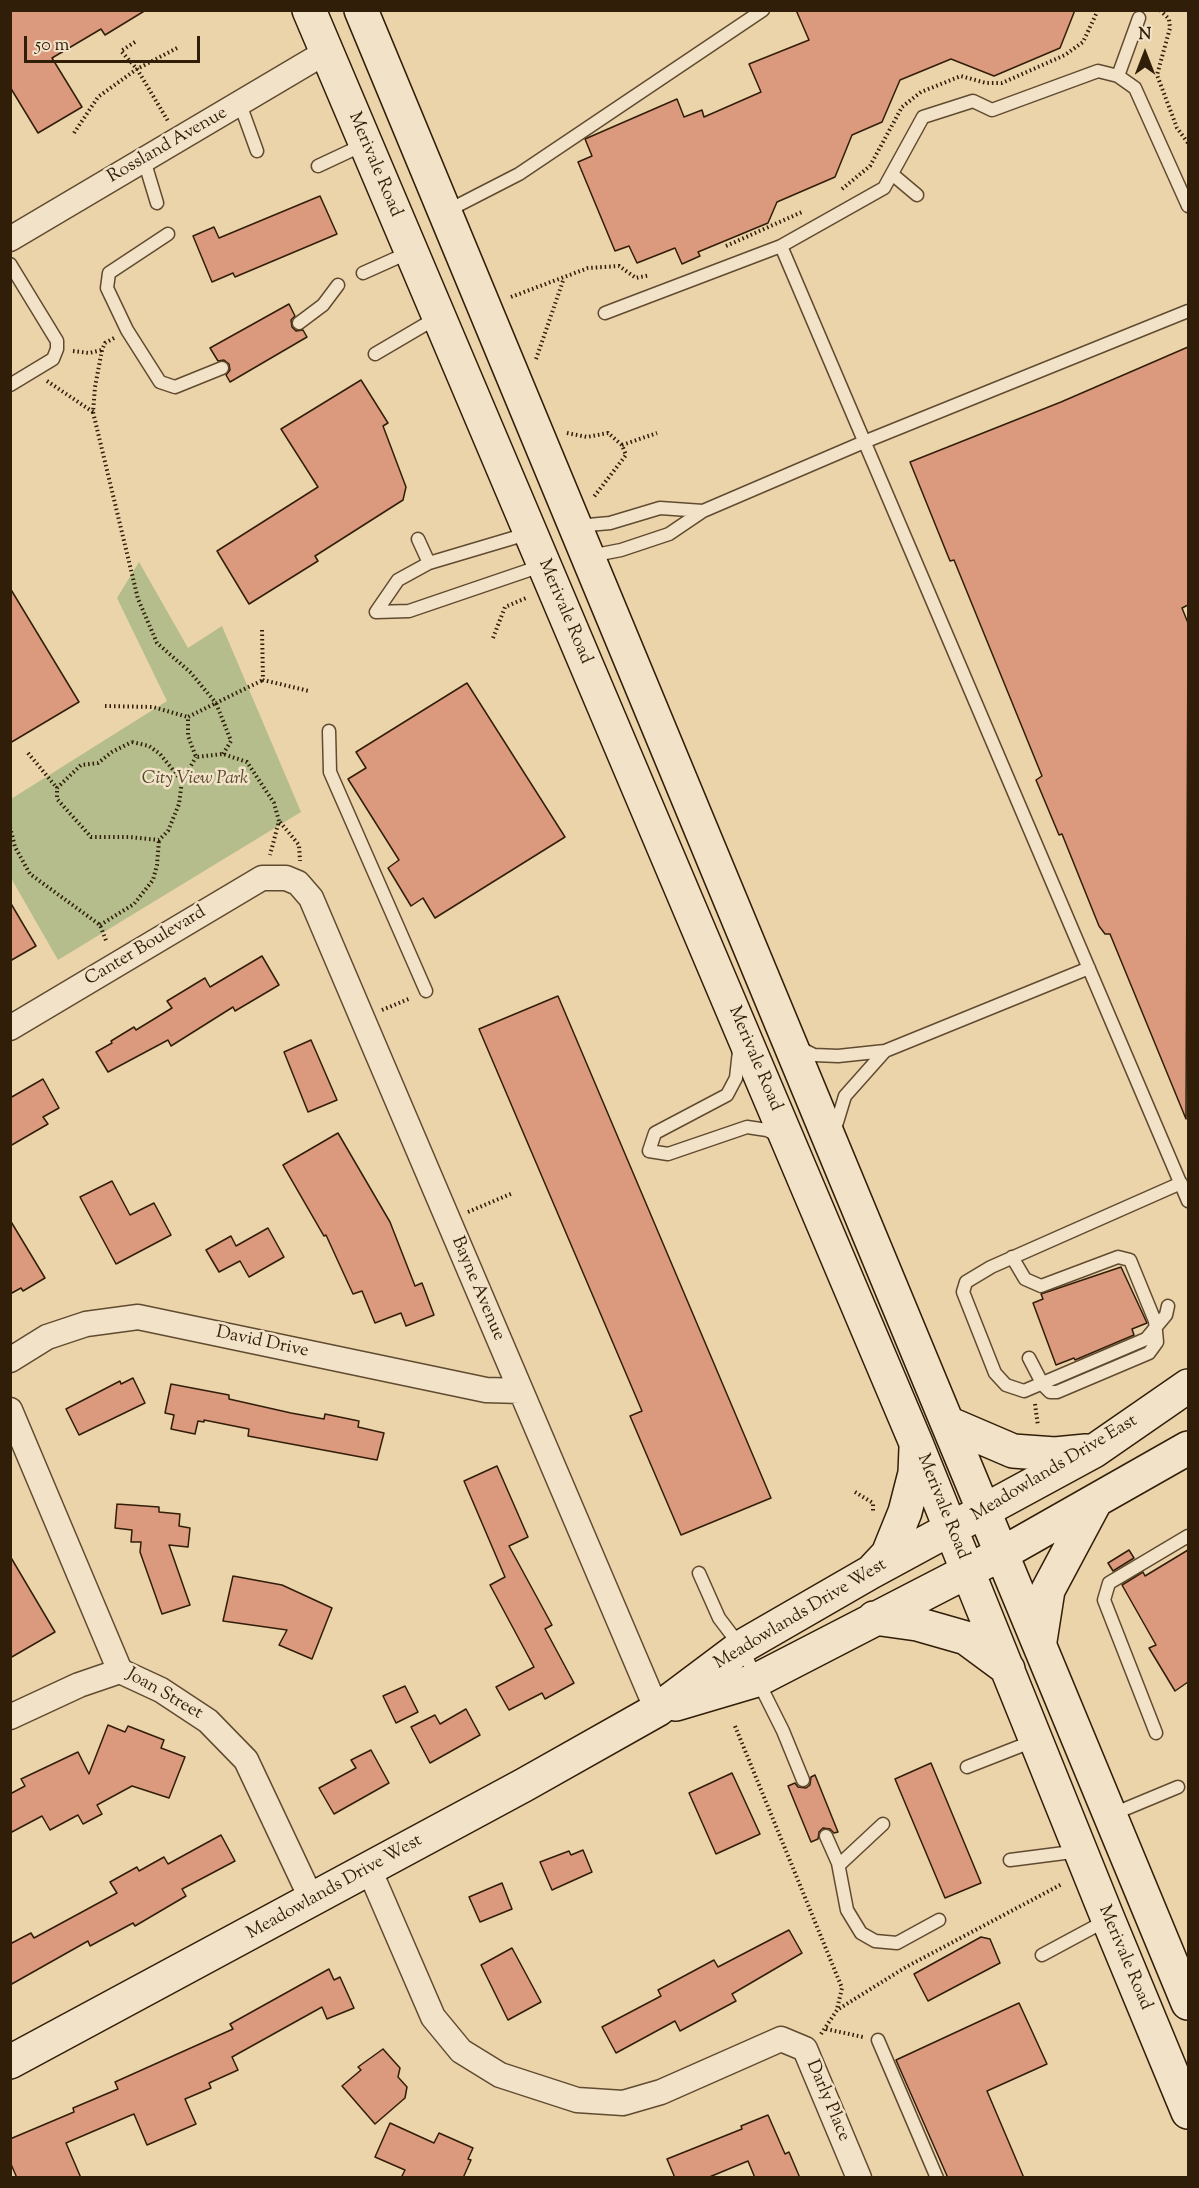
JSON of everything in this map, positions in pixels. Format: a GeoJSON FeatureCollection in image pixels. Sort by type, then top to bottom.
{"type":"FeatureCollection","features":[{"type":"Feature","properties":{"kind":"main road","name":"Merivale Road"},"geometry":{"type":"LineString","coordinates":[[309,10],[916,1443],[1188,2112]]}},
{"type":"Feature","properties":{"kind":"main road"},"geometry":{"type":"LineString","coordinates":[[361,10],[1040,1641],[1188,2004]]}},
{"type":"Feature","properties":{"kind":"main road"},"geometry":{"type":"LineString","coordinates":[[531,533],[576,526]]}},
{"type":"Feature","properties":{"kind":"main road"},"geometry":{"type":"LineString","coordinates":[[544,565],[590,556]]}},
{"type":"Feature","properties":{"kind":"main road","name":"Meadowlands Drive East"},"geometry":{"type":"LineString","coordinates":[[951,1529],[1094,1450],[1188,1386]]}},
{"type":"Feature","properties":{"kind":"main road"},"geometry":{"type":"LineString","coordinates":[[950,1424],[1013,1451],[1055,1454],[1094,1450]]}},
{"type":"Feature","properties":{"kind":"main road"},"geometry":{"type":"LineString","coordinates":[[870,1572],[888,1554],[905,1512],[915,1473],[916,1443]]}},
{"type":"Feature","properties":{"kind":"main road"},"geometry":{"type":"LineString","coordinates":[[968,1570],[1003,1553],[1188,1448]]}},
{"type":"Feature","properties":{"kind":"main road"},"geometry":{"type":"LineString","coordinates":[[1040,1641],[1051,1582],[1096,1501]]}},
{"type":"Feature","properties":{"kind":"main road","name":"Meadowlands Drive West"},"geometry":{"type":"LineString","coordinates":[[10,2062],[369,1869],[657,1710],[741,1647],[870,1572],[951,1529]]}},
{"type":"Feature","properties":{"kind":"main road","name":"Meadowlands Drive West"},"geometry":{"type":"LineString","coordinates":[[657,1710],[757,1680],[968,1570]]}},
{"type":"Feature","properties":{"kind":"main road"},"geometry":{"type":"LineString","coordinates":[[874,1618],[917,1624],[966,1638],[1008,1669]]}},
{"type":"Feature","properties":{"kind":"street","name":"Rossland Avenue"},"geometry":{"type":"LineString","coordinates":[[10,239],[326,52]]}},
{"type":"Feature","properties":{"kind":"street"},"geometry":{"type":"LineString","coordinates":[[262,878],[292,881]]}},
{"type":"Feature","properties":{"kind":"street","name":"Canter Boulevard"},"geometry":{"type":"LineString","coordinates":[[10,1028],[262,878]]}},
{"type":"Feature","properties":{"kind":"street","name":"Bayne Avenue"},"geometry":{"type":"LineString","coordinates":[[292,881],[311,898],[657,1710]]}},
{"type":"Feature","properties":{"kind":"street","name":"David Drive"},"geometry":{"type":"LineString","coordinates":[[10,1360],[47,1337],[86,1323],[138,1317],[486,1390],[521,1391]]}},
{"type":"Feature","properties":{"kind":"street","name":"Joan Street"},"geometry":{"type":"LineString","coordinates":[[10,1410],[120,1671],[161,1690],[208,1721],[246,1760],[312,1900]]}},
{"type":"Feature","properties":{"kind":"street"},"geometry":{"type":"LineString","coordinates":[[10,1717],[79,1685],[120,1671]]}},
{"type":"Feature","properties":{"kind":"street","name":"Darly Place"},"geometry":{"type":"LineString","coordinates":[[369,1869],[433,2017],[461,2051],[500,2075],[578,2100],[623,2103],[662,2092],[781,2039],[805,2049],[859,2178]]}},
{"type":"Feature","properties":{"kind":"lane"},"geometry":{"type":"LineString","coordinates":[[445,213],[519,174],[763,10]]}},
{"type":"Feature","properties":{"kind":"lane"},"geometry":{"type":"LineString","coordinates":[[1118,76],[1139,18]]}},
{"type":"Feature","properties":{"kind":"lane"},"geometry":{"type":"LineString","coordinates":[[605,313],[781,246],[884,188],[923,117],[973,101],[992,110],[1098,71],[1118,76],[1135,88],[1188,206]]}},
{"type":"Feature","properties":{"kind":"lane"},"geometry":{"type":"LineString","coordinates":[[240,104],[257,151]]}},
{"type":"Feature","properties":{"kind":"lane"},"geometry":{"type":"LineString","coordinates":[[318,166],[365,144]]}},
{"type":"Feature","properties":{"kind":"lane"},"geometry":{"type":"LineString","coordinates":[[144,160],[157,203]]}},
{"type":"Feature","properties":{"kind":"lane"},"geometry":{"type":"LineString","coordinates":[[892,174],[917,195]]}},
{"type":"Feature","properties":{"kind":"lane"},"geometry":{"type":"LineString","coordinates":[[168,234],[109,273],[107,288],[127,330],[160,382],[166,386],[175,387],[222,368]]}},
{"type":"Feature","properties":{"kind":"lane"},"geometry":{"type":"LineString","coordinates":[[781,246],[1188,1200]]}},
{"type":"Feature","properties":{"kind":"lane"},"geometry":{"type":"LineString","coordinates":[[363,273],[411,252]]}},
{"type":"Feature","properties":{"kind":"lane"},"geometry":{"type":"LineString","coordinates":[[10,264],[57,341],[53,359],[10,385]]}},
{"type":"Feature","properties":{"kind":"lane"},"geometry":{"type":"LineString","coordinates":[[299,323],[323,305],[338,285]]}},
{"type":"Feature","properties":{"kind":"lane"},"geometry":{"type":"LineString","coordinates":[[590,556],[621,550],[669,534],[703,511],[864,442],[1188,311]]}},
{"type":"Feature","properties":{"kind":"lane"},"geometry":{"type":"LineString","coordinates":[[375,354],[439,316]]}},
{"type":"Feature","properties":{"kind":"lane"},"geometry":{"type":"LineString","coordinates":[[576,526],[610,523],[660,508],[703,511]]}},
{"type":"Feature","properties":{"kind":"lane"},"geometry":{"type":"LineString","coordinates":[[531,533],[429,563],[398,580],[376,612],[409,611],[544,565]]}},
{"type":"Feature","properties":{"kind":"lane"},"geometry":{"type":"LineString","coordinates":[[418,539],[429,563]]}},
{"type":"Feature","properties":{"kind":"lane"},"geometry":{"type":"LineString","coordinates":[[329,731],[330,772],[426,991]]}},
{"type":"Feature","properties":{"kind":"lane"},"geometry":{"type":"LineString","coordinates":[[790,1041],[814,1056],[885,1051],[1089,968]]}},
{"type":"Feature","properties":{"kind":"lane"},"geometry":{"type":"LineString","coordinates":[[740,1026],[738,1068],[732,1089],[727,1095],[655,1133],[649,1150],[668,1154],[747,1127],[767,1130],[790,1144]]}},
{"type":"Feature","properties":{"kind":"lane"},"geometry":{"type":"LineString","coordinates":[[831,1140],[845,1096],[885,1051]]}},
{"type":"Feature","properties":{"kind":"lane"},"geometry":{"type":"LineString","coordinates":[[1168,1306],[1166,1315],[1156,1330],[1146,1339],[1038,1386],[1017,1390],[999,1378],[963,1292],[966,1282],[991,1267],[1181,1183]]}},
{"type":"Feature","properties":{"kind":"lane"},"geometry":{"type":"LineString","coordinates":[[1012,1257],[1025,1280],[1041,1286],[1118,1257],[1130,1260],[1155,1321],[1156,1330]]}},
{"type":"Feature","properties":{"kind":"lane"},"geometry":{"type":"LineString","coordinates":[[1029,1358],[1038,1386]]}},
{"type":"Feature","properties":{"kind":"lane"},"geometry":{"type":"LineString","coordinates":[[1156,1733],[1104,1600],[1110,1582],[1188,1536]]}},
{"type":"Feature","properties":{"kind":"lane"},"geometry":{"type":"LineString","coordinates":[[699,1573],[719,1618],[741,1647],[783,1731],[803,1780]]}},
{"type":"Feature","properties":{"kind":"lane"},"geometry":{"type":"LineString","coordinates":[[967,1767],[1036,1740]]}},
{"type":"Feature","properties":{"kind":"lane"},"geometry":{"type":"LineString","coordinates":[[1111,1815],[1178,1788]]}},
{"type":"Feature","properties":{"kind":"lane"},"geometry":{"type":"LineString","coordinates":[[839,1865],[883,1824]]}},
{"type":"Feature","properties":{"kind":"lane"},"geometry":{"type":"LineString","coordinates":[[826,1836],[839,1865],[847,1910],[861,1933],[875,1941],[897,1943],[939,1920]]}},
{"type":"Feature","properties":{"kind":"lane"},"geometry":{"type":"LineString","coordinates":[[1010,1860],[1081,1851]]}},
{"type":"Feature","properties":{"kind":"lane"},"geometry":{"type":"LineString","coordinates":[[1042,1955],[1108,1919]]}},
{"type":"Feature","properties":{"kind":"lane"},"geometry":{"type":"LineString","coordinates":[[879,2040],[938,2178]]}},
{"type":"Feature","properties":{"kind":"path"},"geometry":{"type":"LineString","coordinates":[[1160,10],[1169,19],[1170,28],[1157,75],[1177,128],[1188,143]]}},
{"type":"Feature","properties":{"kind":"path"},"geometry":{"type":"LineString","coordinates":[[135,42],[121,51],[136,69],[179,140]]}},
{"type":"Feature","properties":{"kind":"path"},"geometry":{"type":"LineString","coordinates":[[74,133],[98,97],[136,69],[177,48]]}},
{"type":"Feature","properties":{"kind":"path"},"geometry":{"type":"LineString","coordinates":[[485,307],[588,268],[619,266],[636,278],[659,273],[668,289]]}},
{"type":"Feature","properties":{"kind":"path"},"geometry":{"type":"LineString","coordinates":[[533,368],[564,277]]}},
{"type":"Feature","properties":{"kind":"path"},"geometry":{"type":"LineString","coordinates":[[127,330],[105,343],[102,350],[94,387],[93,412],[138,599],[157,643],[190,672],[216,703],[231,741],[223,754]]}},
{"type":"Feature","properties":{"kind":"path"},"geometry":{"type":"LineString","coordinates":[[57,349],[88,353],[102,350]]}},
{"type":"Feature","properties":{"kind":"path"},"geometry":{"type":"LineString","coordinates":[[44,379],[93,412]]}},
{"type":"Feature","properties":{"kind":"path"},"geometry":{"type":"LineString","coordinates":[[558,430],[587,437],[608,433],[622,446],[626,455],[593,498]]}},
{"type":"Feature","properties":{"kind":"path"},"geometry":{"type":"LineString","coordinates":[[622,446],[657,433]]}},
{"type":"Feature","properties":{"kind":"path"},"geometry":{"type":"LineString","coordinates":[[493,638],[505,607],[525,598]]}},
{"type":"Feature","properties":{"kind":"path"},"geometry":{"type":"LineString","coordinates":[[262,630],[263,680]]}},
{"type":"Feature","properties":{"kind":"path"},"geometry":{"type":"LineString","coordinates":[[105,706],[153,707],[188,717],[263,680],[309,691]]}},
{"type":"Feature","properties":{"kind":"path"},"geometry":{"type":"LineString","coordinates":[[188,717],[188,736],[196,758]]}},
{"type":"Feature","properties":{"kind":"path"},"geometry":{"type":"LineString","coordinates":[[57,788],[81,765],[98,763],[112,752],[132,742],[149,746],[160,754],[182,781]]}},
{"type":"Feature","properties":{"kind":"path"},"geometry":{"type":"LineString","coordinates":[[28,753],[57,788],[57,799],[91,837],[159,840]]}},
{"type":"Feature","properties":{"kind":"path"},"geometry":{"type":"LineString","coordinates":[[196,758],[223,754],[247,762],[274,803],[279,821],[299,845],[301,869],[292,881]]}},
{"type":"Feature","properties":{"kind":"path"},"geometry":{"type":"LineString","coordinates":[[100,925],[134,904],[153,880],[158,865],[159,840],[168,831],[179,804],[182,781],[196,758]]}},
{"type":"Feature","properties":{"kind":"path"},"geometry":{"type":"LineString","coordinates":[[262,878],[268,867],[279,821]]}},
{"type":"Feature","properties":{"kind":"path"},"geometry":{"type":"LineString","coordinates":[[10,827],[15,847],[30,874],[100,925],[116,965]]}},
{"type":"Feature","properties":{"kind":"path"},"geometry":{"type":"LineString","coordinates":[[362,1019],[426,991]]}},
{"type":"Feature","properties":{"kind":"path"},"geometry":{"type":"LineString","coordinates":[[448,1220],[513,1193]]}},
{"type":"Feature","properties":{"kind":"path"},"geometry":{"type":"LineString","coordinates":[[1038,1386],[1039,1435]]}},
{"type":"Feature","properties":{"kind":"path"},"geometry":{"type":"LineString","coordinates":[[735,1726],[842,1988],[837,2010],[826,2029],[805,2049]]}},
{"type":"Feature","properties":{"kind":"path"},"geometry":{"type":"LineString","coordinates":[[837,2010],[906,1967],[1062,1884]]}},
{"type":"Feature","properties":{"kind":"path"},"geometry":{"type":"LineString","coordinates":[[826,2029],[879,2040]]}},
{"type":"Feature","properties":{"kind":"green space","name":"City View Park"},"geometry":{"type":"Polygon","coordinates":[[[139,562],[188,648],[222,626],[301,812],[58,960],[11,878],[11,799],[167,701],[117,598],[139,562]]]}},
{"type":"Feature","properties":{"kind":"building"},"geometry":{"type":"Polygon","coordinates":[[[10,10],[146,10],[105,35],[101,29],[52,58],[82,107],[38,133],[10,87],[10,10]]]}},
{"type":"Feature","properties":{"kind":"building"},"geometry":{"type":"Polygon","coordinates":[[[796,10],[1075,10],[1060,48],[994,76],[951,59],[900,80],[882,122],[852,135],[835,177],[777,202],[768,223],[698,252],[700,256],[682,264],[675,248],[637,263],[629,246],[615,251],[578,162],[592,156],[585,139],[677,99],[684,117],[702,110],[704,117],[761,92],[749,64],[809,40],[796,10]]]}},
{"type":"Feature","properties":{"kind":"building"},"geometry":{"type":"Polygon","coordinates":[[[320,196],[337,234],[235,277],[233,273],[212,282],[193,236],[214,227],[219,238],[320,196]]]}},
{"type":"Feature","properties":{"kind":"building"},"geometry":{"type":"Polygon","coordinates":[[[289,304],[295,316],[291,320],[292,327],[296,331],[303,330],[307,337],[230,382],[226,375],[230,370],[229,364],[224,360],[218,361],[210,348],[289,304]]]}},
{"type":"Feature","properties":{"kind":"building"},"geometry":{"type":"Polygon","coordinates":[[[1188,347],[1188,605],[1182,608],[1188,623],[1186,1119],[1110,934],[1105,934],[1099,926],[1062,834],[1059,835],[1036,780],[1042,776],[954,560],[950,561],[910,462],[1061,402],[1188,347]]]}},
{"type":"Feature","properties":{"kind":"building"},"geometry":{"type":"Polygon","coordinates":[[[361,380],[388,423],[383,426],[406,487],[403,500],[315,556],[318,561],[249,604],[217,551],[318,487],[281,429],[361,380]]]}},
{"type":"Feature","properties":{"kind":"building"},"geometry":{"type":"Polygon","coordinates":[[[10,588],[79,702],[10,743],[10,588]]]}},
{"type":"Feature","properties":{"kind":"building"},"geometry":{"type":"Polygon","coordinates":[[[467,683],[565,837],[435,918],[423,898],[411,906],[388,868],[399,860],[348,779],[366,768],[356,752],[467,683]]]}},
{"type":"Feature","properties":{"kind":"building"},"geometry":{"type":"Polygon","coordinates":[[[10,902],[36,946],[10,961],[10,902]]]}},
{"type":"Feature","properties":{"kind":"building"},"geometry":{"type":"Polygon","coordinates":[[[262,956],[279,985],[235,1011],[233,1007],[171,1046],[168,1040],[108,1072],[96,1052],[134,1027],[136,1030],[172,1008],[167,1001],[205,978],[210,987],[262,956]]]}},
{"type":"Feature","properties":{"kind":"building"},"geometry":{"type":"Polygon","coordinates":[[[558,996],[771,1498],[681,1535],[630,1416],[642,1411],[479,1029],[558,996]]]}},
{"type":"Feature","properties":{"kind":"building"},"geometry":{"type":"Polygon","coordinates":[[[311,1040],[337,1100],[308,1112],[284,1052],[311,1040]]]}},
{"type":"Feature","properties":{"kind":"building"},"geometry":{"type":"Polygon","coordinates":[[[43,1079],[59,1108],[43,1117],[48,1124],[10,1146],[10,1098],[43,1079]]]}},
{"type":"Feature","properties":{"kind":"building"},"geometry":{"type":"Polygon","coordinates":[[[338,1133],[390,1222],[415,1286],[422,1283],[434,1315],[406,1326],[401,1313],[375,1323],[362,1291],[353,1294],[326,1235],[324,1236],[283,1165],[338,1133]]]}},
{"type":"Feature","properties":{"kind":"building"},"geometry":{"type":"Polygon","coordinates":[[[112,1181],[130,1215],[154,1203],[171,1235],[116,1264],[80,1197],[112,1181]]]}},
{"type":"Feature","properties":{"kind":"building"},"geometry":{"type":"Polygon","coordinates":[[[10,1220],[45,1278],[23,1291],[21,1288],[10,1294],[10,1220]]]}},
{"type":"Feature","properties":{"kind":"building"},"geometry":{"type":"Polygon","coordinates":[[[268,1228],[284,1257],[249,1277],[240,1261],[219,1272],[206,1250],[231,1236],[236,1246],[268,1228]]]}},
{"type":"Feature","properties":{"kind":"building"},"geometry":{"type":"Polygon","coordinates":[[[1121,1267],[1147,1323],[1132,1329],[1134,1335],[1075,1360],[1074,1358],[1056,1365],[1033,1303],[1043,1299],[1041,1294],[1121,1267]]]}},
{"type":"Feature","properties":{"kind":"building"},"geometry":{"type":"Polygon","coordinates":[[[133,1378],[145,1403],[79,1435],[66,1409],[120,1381],[121,1384],[133,1378]]]}},
{"type":"Feature","properties":{"kind":"building"},"geometry":{"type":"Polygon","coordinates":[[[171,1384],[229,1395],[229,1399],[291,1413],[324,1419],[325,1414],[359,1421],[358,1427],[384,1433],[377,1460],[248,1436],[249,1429],[204,1420],[204,1422],[198,1421],[195,1434],[171,1429],[174,1415],[165,1413],[171,1384]]]}},
{"type":"Feature","properties":{"kind":"building"},"geometry":{"type":"Polygon","coordinates":[[[497,1466],[528,1537],[509,1546],[552,1625],[545,1629],[574,1683],[545,1699],[542,1693],[509,1710],[496,1687],[534,1667],[490,1585],[505,1577],[464,1481],[497,1466]]]}},
{"type":"Feature","properties":{"kind":"building"},"geometry":{"type":"Polygon","coordinates":[[[117,1504],[159,1507],[159,1512],[180,1514],[179,1526],[190,1528],[188,1547],[169,1545],[190,1605],[162,1614],[140,1552],[141,1542],[131,1542],[132,1530],[115,1528],[117,1504]]]}},
{"type":"Feature","properties":{"kind":"building"},"geometry":{"type":"Polygon","coordinates":[[[1129,1550],[1134,1558],[1113,1571],[1108,1563],[1129,1550]]]}},
{"type":"Feature","properties":{"kind":"building"},"geometry":{"type":"Polygon","coordinates":[[[1188,1550],[1188,1682],[1175,1691],[1149,1648],[1156,1645],[1122,1585],[1143,1572],[1145,1576],[1188,1550]]]}},
{"type":"Feature","properties":{"kind":"building"},"geometry":{"type":"Polygon","coordinates":[[[10,1556],[55,1632],[10,1658],[10,1556]]]}},
{"type":"Feature","properties":{"kind":"building"},"geometry":{"type":"Polygon","coordinates":[[[233,1576],[282,1585],[332,1608],[312,1659],[279,1645],[287,1630],[223,1621],[233,1576]]]}},
{"type":"Feature","properties":{"kind":"building"},"geometry":{"type":"Polygon","coordinates":[[[405,1686],[418,1712],[396,1723],[383,1696],[405,1686]]]}},
{"type":"Feature","properties":{"kind":"building"},"geometry":{"type":"Polygon","coordinates":[[[466,1709],[480,1735],[430,1763],[411,1727],[435,1715],[440,1724],[466,1709]]]}},
{"type":"Feature","properties":{"kind":"building"},"geometry":{"type":"Polygon","coordinates":[[[108,1725],[125,1732],[128,1726],[164,1740],[161,1748],[185,1757],[169,1798],[132,1786],[97,1805],[102,1814],[83,1824],[78,1815],[50,1830],[42,1816],[10,1833],[10,1794],[25,1786],[21,1779],[78,1752],[89,1774],[108,1725]]]}},
{"type":"Feature","properties":{"kind":"building"},"geometry":{"type":"Polygon","coordinates":[[[371,1750],[389,1783],[334,1814],[319,1788],[356,1768],[351,1760],[371,1750]]]}},
{"type":"Feature","properties":{"kind":"building"},"geometry":{"type":"Polygon","coordinates":[[[931,1763],[981,1883],[945,1898],[895,1779],[931,1763]]]}},
{"type":"Feature","properties":{"kind":"building"},"geometry":{"type":"Polygon","coordinates":[[[732,1773],[760,1834],[716,1854],[689,1793],[732,1773]]]}},
{"type":"Feature","properties":{"kind":"building"},"geometry":{"type":"Polygon","coordinates":[[[815,1775],[838,1832],[834,1833],[830,1829],[823,1828],[819,1832],[818,1839],[811,1842],[788,1786],[795,1783],[798,1787],[806,1788],[810,1785],[811,1777],[815,1775]]]}},
{"type":"Feature","properties":{"kind":"building"},"geometry":{"type":"Polygon","coordinates":[[[221,1835],[235,1861],[182,1889],[186,1896],[135,1926],[133,1923],[90,1946],[88,1941],[10,1985],[10,1944],[31,1933],[34,1938],[117,1893],[110,1882],[137,1867],[139,1871],[164,1857],[168,1864],[221,1835]]]}},
{"type":"Feature","properties":{"kind":"building"},"geometry":{"type":"Polygon","coordinates":[[[583,1850],[592,1872],[552,1890],[540,1862],[569,1851],[571,1855],[583,1850]]]}},
{"type":"Feature","properties":{"kind":"building"},"geometry":{"type":"Polygon","coordinates":[[[502,1883],[512,1909],[480,1922],[469,1897],[502,1883]]]}},
{"type":"Feature","properties":{"kind":"building"},"geometry":{"type":"Polygon","coordinates":[[[789,1930],[802,1953],[732,1994],[736,2001],[680,2031],[675,2021],[616,2053],[602,2027],[661,1996],[658,1990],[714,1960],[718,1967],[789,1930]]]}},
{"type":"Feature","properties":{"kind":"building"},"geometry":{"type":"Polygon","coordinates":[[[981,1937],[990,1939],[1000,1963],[928,2001],[914,1974],[981,1937]]]}},
{"type":"Feature","properties":{"kind":"building"},"geometry":{"type":"Polygon","coordinates":[[[512,1948],[541,2002],[508,2020],[481,1965],[512,1948]]]}},
{"type":"Feature","properties":{"kind":"building"},"geometry":{"type":"Polygon","coordinates":[[[329,1969],[334,1980],[340,1977],[354,2008],[327,2019],[322,2007],[232,2057],[238,2070],[209,2083],[211,2088],[185,2099],[196,2124],[147,2145],[134,2114],[66,2143],[81,2178],[17,2178],[10,2162],[10,2139],[74,2112],[73,2108],[118,2089],[115,2082],[233,2029],[230,2024],[329,1969]]]}},
{"type":"Feature","properties":{"kind":"building"},"geometry":{"type":"Polygon","coordinates":[[[1019,2003],[1047,2064],[987,2091],[1024,2178],[948,2178],[896,2060],[1019,2003]]]}},
{"type":"Feature","properties":{"kind":"building"},"geometry":{"type":"Polygon","coordinates":[[[383,2049],[400,2068],[398,2077],[407,2087],[405,2098],[375,2124],[342,2086],[361,2070],[358,2067],[383,2049]]]}},
{"type":"Feature","properties":{"kind":"building"},"geometry":{"type":"Polygon","coordinates":[[[768,2115],[785,2154],[789,2152],[800,2178],[755,2178],[748,2161],[707,2178],[675,2178],[667,2159],[742,2129],[741,2126],[768,2115]]]}},
{"type":"Feature","properties":{"kind":"building"},"geometry":{"type":"Polygon","coordinates":[[[390,2123],[434,2143],[439,2133],[473,2148],[468,2159],[471,2160],[463,2178],[401,2178],[405,2170],[375,2157],[390,2123]]]}}]}
